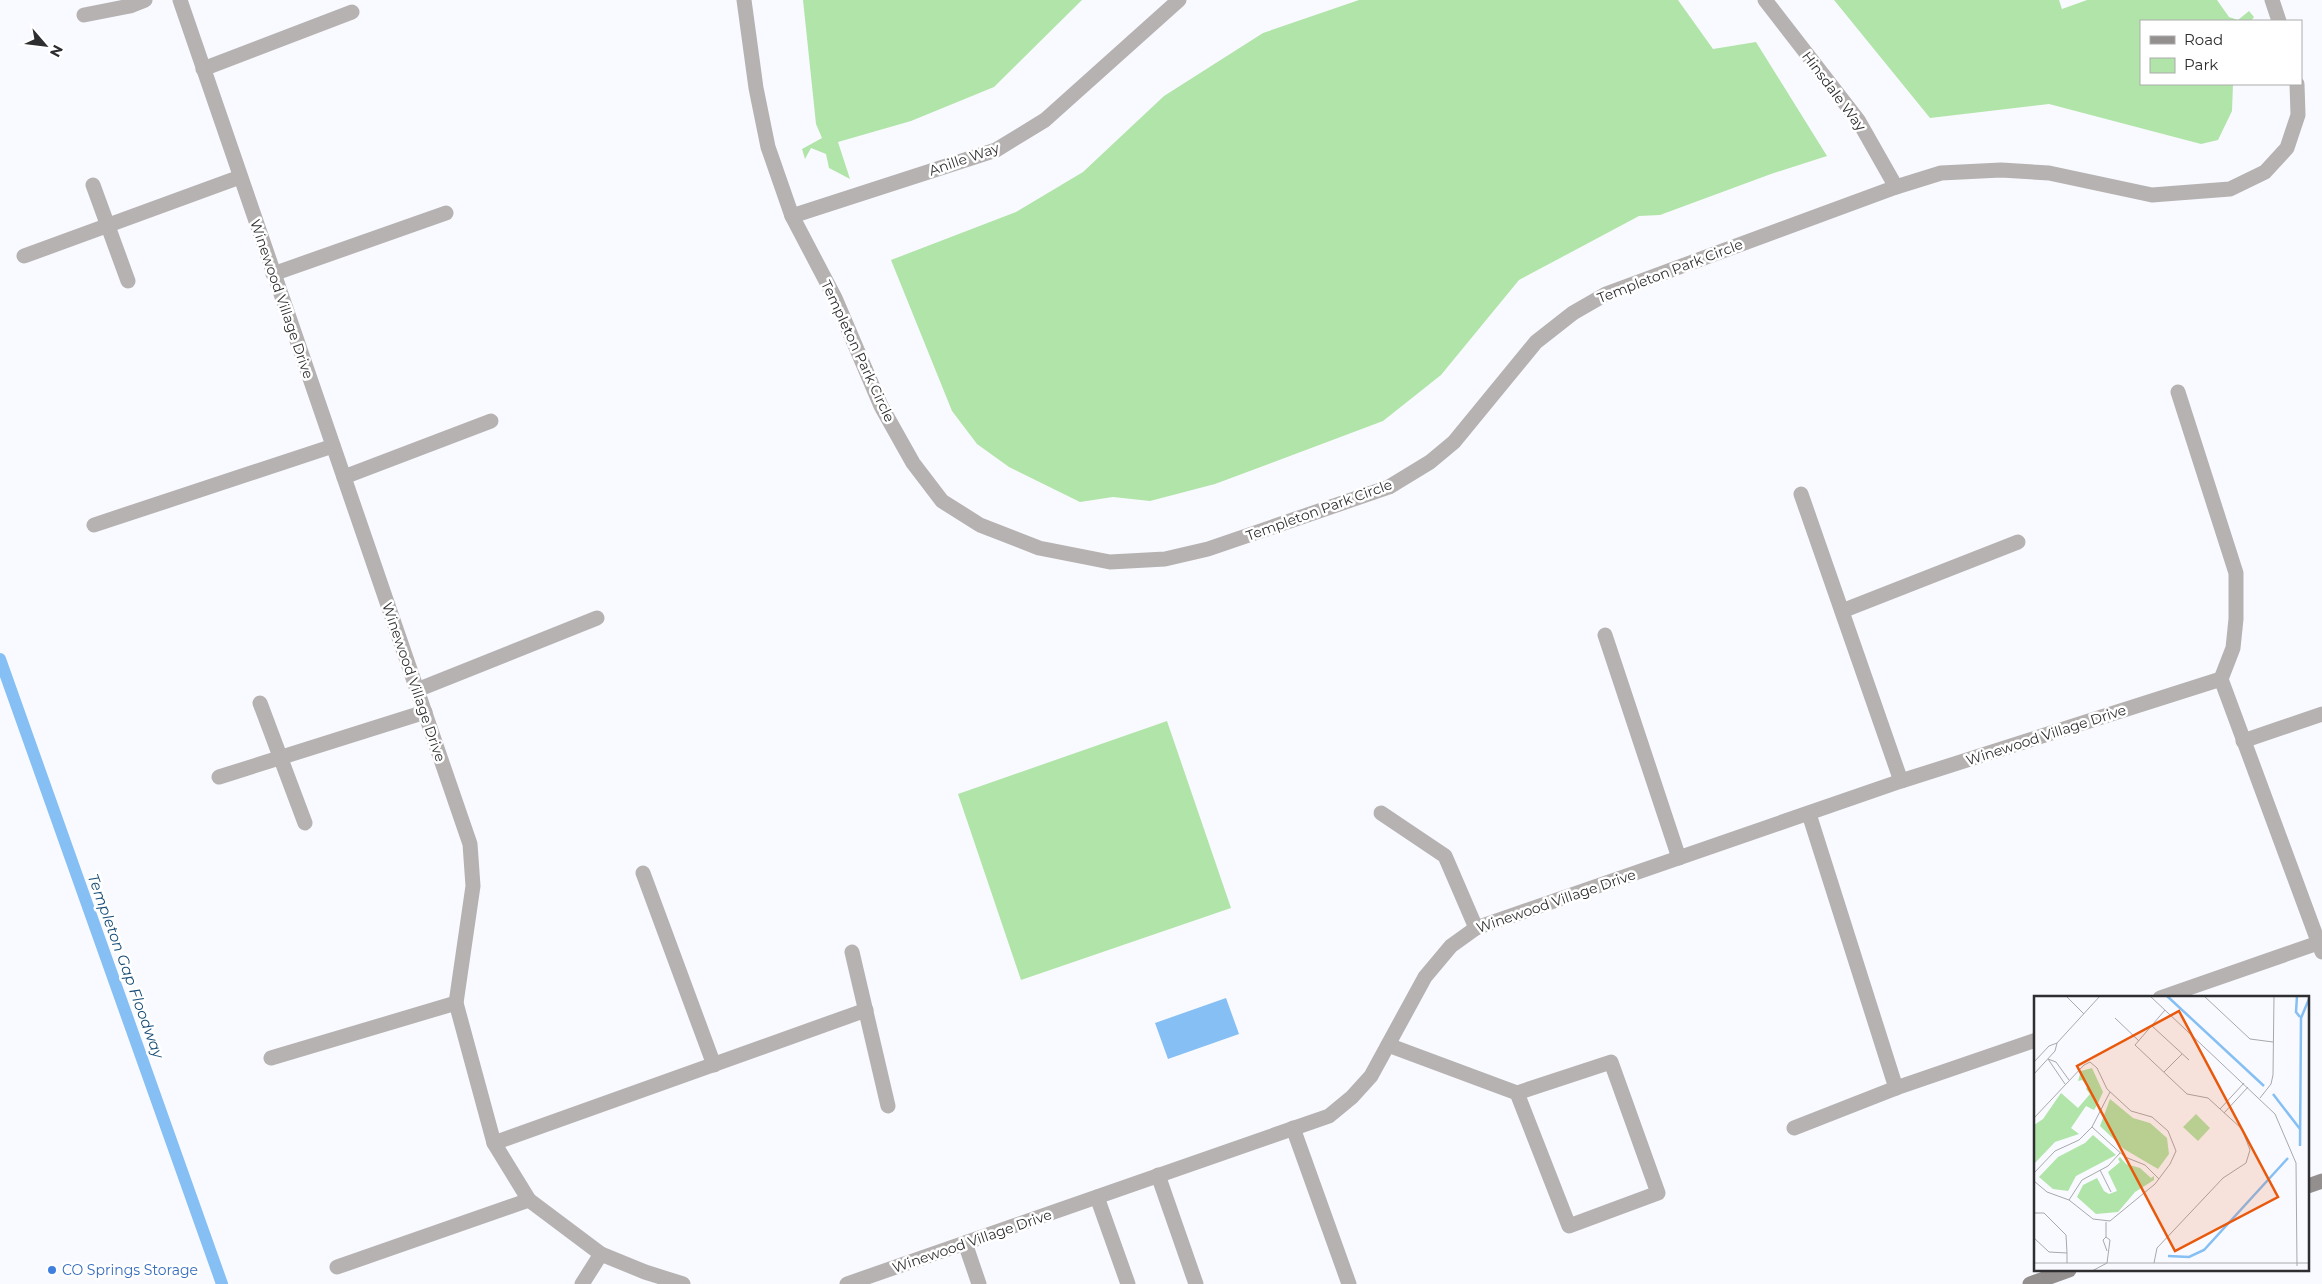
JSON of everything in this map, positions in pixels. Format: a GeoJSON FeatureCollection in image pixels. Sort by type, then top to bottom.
{"type":"FeatureCollection","features":[{"type":"Feature","properties":{"kind":"street"},"geometry":{"type":"LineString","coordinates":[[84,15],[130,6],[146,0]]}},
{"type":"Feature","properties":{"kind":"street","name":"Winewood Village Drive"},"geometry":{"type":"LineString","coordinates":[[180,0],[470,844],[473,886],[456,1003],[494,1143],[529,1200],[601,1254],[645,1272],[683,1284]]}},
{"type":"Feature","properties":{"kind":"street","name":"Templeton Park Circle"},"geometry":{"type":"LineString","coordinates":[[744,0],[756,88],[768,147],[792,216],[835,298],[881,406],[913,463],[942,501],[980,526],[1039,548],[1110,562],[1165,558],[1208,549],[1389,486],[1430,462],[1454,442],[1536,342],[1572,313],[1606,294],[1896,187],[1941,173],[2001,170],[2049,173],[2152,195],[2230,189],[2265,172],[2287,148],[2298,115],[2297,85]]}},
{"type":"Feature","properties":{"kind":"street","name":"Anille Way"},"geometry":{"type":"LineString","coordinates":[[792,216],[996,150],[1045,120],[1179,0]]}},
{"type":"Feature","properties":{"kind":"street","name":"Hinsdale Way"},"geometry":{"type":"LineString","coordinates":[[1766,0],[1858,120],[1896,187]]}},
{"type":"Feature","properties":{"kind":"street"},"geometry":{"type":"LineString","coordinates":[[2272,0],[2279,20]]}},
{"type":"Feature","properties":{"kind":"street"},"geometry":{"type":"LineString","coordinates":[[203,69],[352,12]]}},
{"type":"Feature","properties":{"kind":"street"},"geometry":{"type":"LineString","coordinates":[[24,256],[240,177]]}},
{"type":"Feature","properties":{"kind":"street"},"geometry":{"type":"LineString","coordinates":[[93,185],[128,282]]}},
{"type":"Feature","properties":{"kind":"street"},"geometry":{"type":"LineString","coordinates":[[273,274],[446,213]]}},
{"type":"Feature","properties":{"kind":"street"},"geometry":{"type":"LineString","coordinates":[[2166,996],[2320,948],[2220,679],[2233,648],[2236,619],[2236,573],[2178,392]]}},
{"type":"Feature","properties":{"kind":"street"},"geometry":{"type":"LineString","coordinates":[[344,478],[491,421]]}},
{"type":"Feature","properties":{"kind":"street"},"geometry":{"type":"LineString","coordinates":[[94,525],[333,446]]}},
{"type":"Feature","properties":{"kind":"street"},"geometry":{"type":"LineString","coordinates":[[1801,494],[1901,781]]}},
{"type":"Feature","properties":{"kind":"street"},"geometry":{"type":"LineString","coordinates":[[1842,611],[2018,542]]}},
{"type":"Feature","properties":{"kind":"street"},"geometry":{"type":"LineString","coordinates":[[417,690],[597,618]]}},
{"type":"Feature","properties":{"kind":"street"},"geometry":{"type":"LineString","coordinates":[[1605,634],[1679,858]]}},
{"type":"Feature","properties":{"kind":"street","name":"Winewood Village Drive"},"geometry":{"type":"LineString","coordinates":[[848,1284],[1329,1116],[1352,1098],[1371,1076],[1426,978],[1451,946],[1476,928],[1901,781],[2220,679]]}},
{"type":"Feature","properties":{"kind":"street"},"geometry":{"type":"LineString","coordinates":[[260,703],[305,823]]}},
{"type":"Feature","properties":{"kind":"street"},"geometry":{"type":"LineString","coordinates":[[219,777],[425,712]]}},
{"type":"Feature","properties":{"kind":"street"},"geometry":{"type":"LineString","coordinates":[[2243,741],[2322,714]]}},
{"type":"Feature","properties":{"kind":"street"},"geometry":{"type":"LineString","coordinates":[[1381,813],[1445,856],[1476,928]]}},
{"type":"Feature","properties":{"kind":"street"},"geometry":{"type":"LineString","coordinates":[[1809,814],[1896,1088]]}},
{"type":"Feature","properties":{"kind":"street"},"geometry":{"type":"LineString","coordinates":[[644,873],[714,1065]]}},
{"type":"Feature","properties":{"kind":"street"},"geometry":{"type":"LineString","coordinates":[[852,952],[888,1106]]}},
{"type":"Feature","properties":{"kind":"street"},"geometry":{"type":"LineString","coordinates":[[271,1058],[456,1003]]}},
{"type":"Feature","properties":{"kind":"street"},"geometry":{"type":"LineString","coordinates":[[494,1143],[866,1010]]}},
{"type":"Feature","properties":{"kind":"street"},"geometry":{"type":"LineString","coordinates":[[1794,1128],[1896,1088],[2034,1041]]}},
{"type":"Feature","properties":{"kind":"street"},"geometry":{"type":"LineString","coordinates":[[1388,1045],[1518,1093],[1611,1062],[1658,1193],[1569,1226],[1518,1093]]}},
{"type":"Feature","properties":{"kind":"street"},"geometry":{"type":"LineString","coordinates":[[1292,1128],[1348,1284]]}},
{"type":"Feature","properties":{"kind":"street"},"geometry":{"type":"LineString","coordinates":[[1158,1175],[1196,1284]]}},
{"type":"Feature","properties":{"kind":"street"},"geometry":{"type":"LineString","coordinates":[[2310,1185],[2322,1181]]}},
{"type":"Feature","properties":{"kind":"street"},"geometry":{"type":"LineString","coordinates":[[1096,1197],[1128,1284]]}},
{"type":"Feature","properties":{"kind":"street"},"geometry":{"type":"LineString","coordinates":[[337,1267],[529,1200]]}},
{"type":"Feature","properties":{"kind":"street"},"geometry":{"type":"LineString","coordinates":[[965,1243],[979,1284]]}},
{"type":"Feature","properties":{"kind":"street"},"geometry":{"type":"LineString","coordinates":[[582,1284],[601,1254]]}},
{"type":"Feature","properties":{"kind":"street"},"geometry":{"type":"LineString","coordinates":[[2030,1284],[2063,1272]]}},
{"type":"Feature","properties":{"kind":"green space"},"geometry":{"type":"Polygon","coordinates":[[[803,0],[1082,0],[994,87],[911,121],[838,142],[850,179],[829,168],[826,154],[811,148],[805,159],[802,149],[822,138],[816,124],[803,0]]]}},
{"type":"Feature","properties":{"kind":"green space"},"geometry":{"type":"Polygon","coordinates":[[[1359,0],[1678,0],[1713,49],[1756,42],[1827,156],[1771,174],[1660,215],[1639,216],[1519,280],[1441,375],[1383,421],[1215,484],[1150,501],[1113,497],[1080,502],[1009,467],[977,444],[952,411],[891,260],[1016,212],[1083,172],[1164,96],[1263,33],[1359,0]]]}},
{"type":"Feature","properties":{"kind":"green space"},"geometry":{"type":"Polygon","coordinates":[[[1834,0],[2059,0],[2062,9],[2087,0],[2217,0],[2229,17],[2238,20],[2140,20],[2140,85],[2233,85],[2232,111],[2218,140],[2201,144],[2049,104],[1930,118],[1834,0]]]}},
{"type":"Feature","properties":{"kind":"green space"},"geometry":{"type":"Polygon","coordinates":[[[2249,11],[2254,17],[2252,20],[2238,20],[2249,11]]]}},
{"type":"Feature","properties":{"kind":"green space"},"geometry":{"type":"Polygon","coordinates":[[[1167,721],[1231,908],[1021,980],[958,794],[1167,721]]]}},
{"type":"Feature","properties":{"kind":"water"},"geometry":{"type":"Polygon","coordinates":[[[1226,998],[1239,1034],[1168,1059],[1155,1023],[1226,998]]]}},
{"type":"Feature","properties":{"kind":"waterway","name":"Templeton Gap Floodway"},"geometry":{"type":"LineString","coordinates":[[0,659],[222,1284]]}},
{"type":"Feature","properties":{"kind":"place","name":"CO Springs Storage"},"geometry":{"type":"Point","coordinates":[52,1270]}}]}
